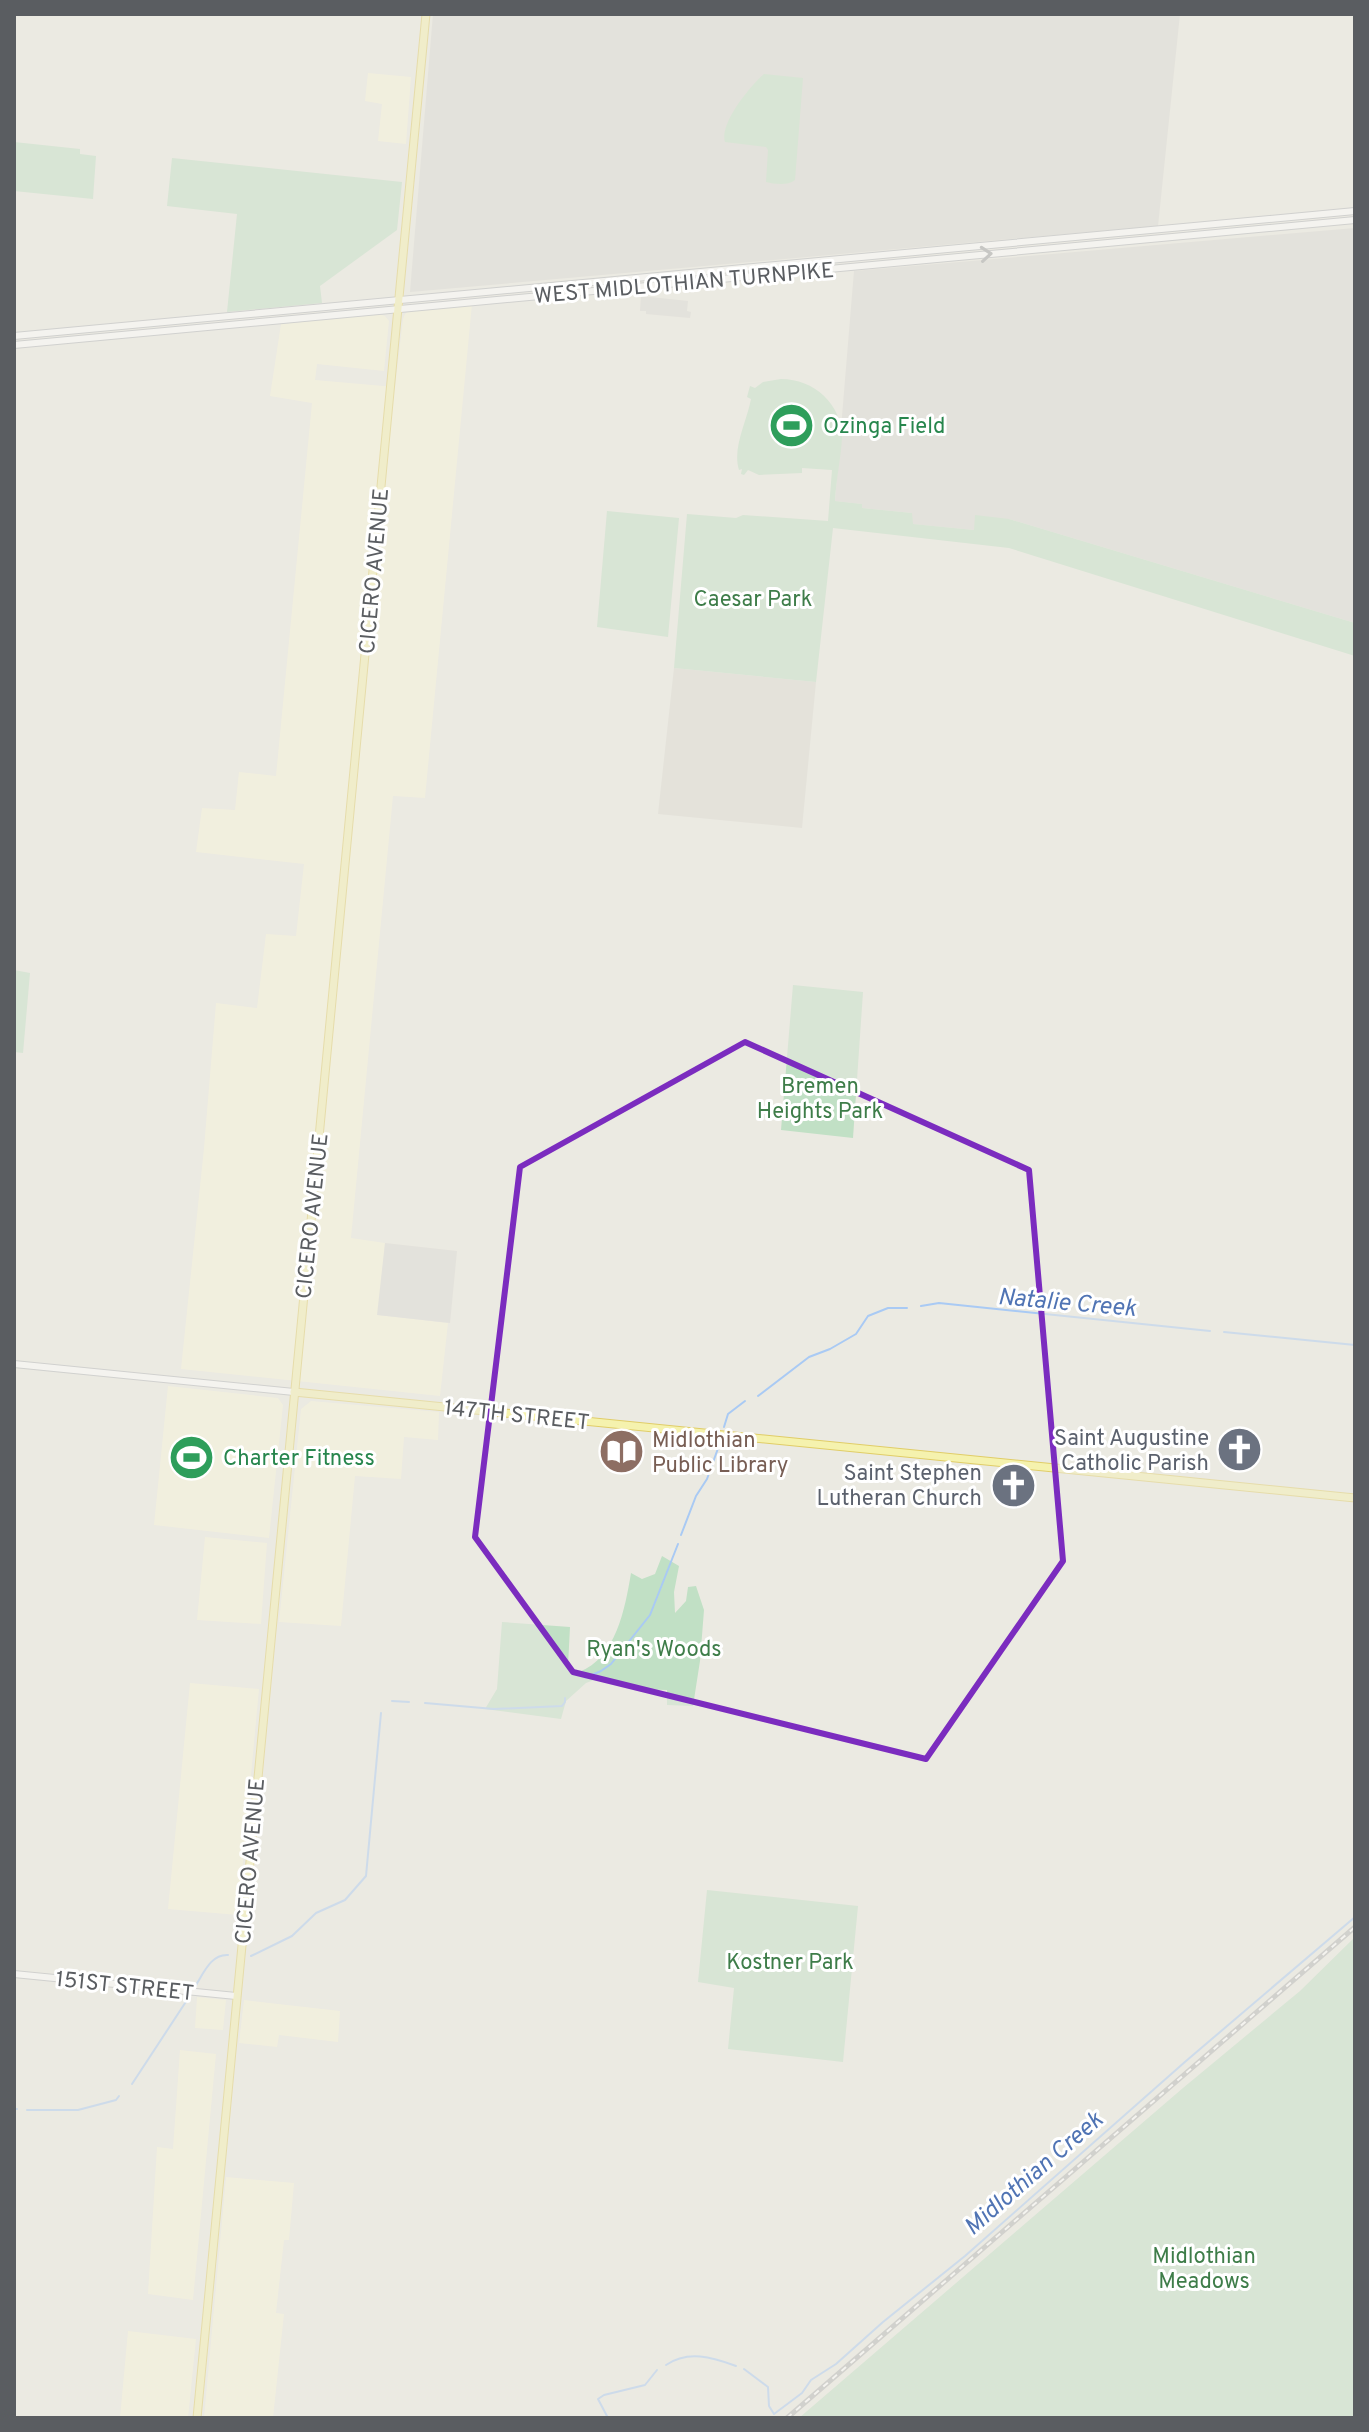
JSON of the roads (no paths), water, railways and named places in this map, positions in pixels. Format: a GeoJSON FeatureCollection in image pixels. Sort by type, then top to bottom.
{"type":"FeatureCollection","features":[{"type":"Feature","properties":{"kind":"main road","name":"CICERO AVENUE"},"geometry":{"type":"LineString","coordinates":[[197,2418],[426,14]]}},
{"type":"Feature","properties":{"kind":"main road","name":"WEST MIDLOTHIAN TURNPIKE"},"geometry":{"type":"LineString","coordinates":[[14,345],[399,304],[1355,211]]}},
{"type":"Feature","properties":{"kind":"main road","name":"WEST MIDLOTHIAN TURNPIKE"},"geometry":{"type":"LineString","coordinates":[[14,336],[1355,220]]}},
{"type":"Feature","properties":{"kind":"main road","name":"147TH STREET"},"geometry":{"type":"LineString","coordinates":[[14,1364],[1355,1498]]}},
{"type":"Feature","properties":{"kind":"main road","name":"151ST STREET"},"geometry":{"type":"LineString","coordinates":[[14,1974],[236,1996]]}},
{"type":"Feature","properties":{"kind":"waterway","name":"Natalie Creek"},"geometry":{"type":"LineString","coordinates":[[921,1306],[939,1303],[1210,1331]]}},
{"type":"Feature","properties":{"kind":"waterway","name":"Natalie Creek"},"geometry":{"type":"LineString","coordinates":[[758,1396],[809,1357],[856,1334],[868,1316],[888,1308],[907,1308]]}},
{"type":"Feature","properties":{"kind":"waterway","name":"Natalie Creek"},"geometry":{"type":"LineString","coordinates":[[1224,1332],[1355,1345]]}},
{"type":"Feature","properties":{"kind":"waterway","name":"Natalie Creek"},"geometry":{"type":"LineString","coordinates":[[724,1427],[728,1414],[745,1401]]}},
{"type":"Feature","properties":{"kind":"waterway","name":"Natalie Creek"},"geometry":{"type":"LineString","coordinates":[[681,1535],[721,1440]]}},
{"type":"Feature","properties":{"kind":"waterway","name":"Natalie Creek"},"geometry":{"type":"LineString","coordinates":[[585,1678],[611,1664],[650,1615],[678,1544]]}},
{"type":"Feature","properties":{"kind":"waterway","name":"Natalie Creek"},"geometry":{"type":"LineString","coordinates":[[425,1703],[494,1709],[562,1706],[565,1698]]}},
{"type":"Feature","properties":{"kind":"waterway","name":"Natalie Creek"},"geometry":{"type":"LineString","coordinates":[[392,1701],[409,1702]]}},
{"type":"Feature","properties":{"kind":"waterway","name":"Natalie Creek"},"geometry":{"type":"LineString","coordinates":[[251,1956],[292,1936],[316,1913],[345,1900],[366,1876],[381,1713]]}},
{"type":"Feature","properties":{"kind":"waterway","name":"Midlothian Creek"},"geometry":{"type":"LineString","coordinates":[[744,2369],[768,2387],[769,2406],[774,2414],[802,2393],[811,2380],[836,2364],[965,2256],[1355,1917]]}},
{"type":"Feature","properties":{"kind":"waterway","name":"Natalie Creek"},"geometry":{"type":"LineString","coordinates":[[194,1988],[216,1958],[228,1955]]}},
{"type":"Feature","properties":{"kind":"waterway","name":"Natalie Creek"},"geometry":{"type":"LineString","coordinates":[[132,2084],[191,1994]]}},
{"type":"Feature","properties":{"kind":"waterway","name":"Natalie Creek"},"geometry":{"type":"LineString","coordinates":[[27,2110],[78,2110],[116,2100],[119,2096]]}},
{"type":"Feature","properties":{"kind":"waterway","name":"Midlothian Creek"},"geometry":{"type":"LineString","coordinates":[[666,2365],[691,2356],[736,2366]]}},
{"type":"Feature","properties":{"kind":"waterway","name":"Midlothian Creek"},"geometry":{"type":"LineString","coordinates":[[608,2418],[598,2399],[645,2385],[657,2370]]}},
{"type":"Feature","properties":{"kind":"railway"},"geometry":{"type":"LineString","coordinates":[[787,2418],[1355,1927]]}},
{"type":"Feature","properties":{"kind":"place","name":"Ozinga Field"},"geometry":{"type":"Point","coordinates":[792,425]}},
{"type":"Feature","properties":{"kind":"place","name":"Saint Augustine Catholic Parish"},"geometry":{"type":"Point","coordinates":[1240,1450]}},
{"type":"Feature","properties":{"kind":"place","name":"Midlothian Public Library"},"geometry":{"type":"Point","coordinates":[621,1452]}},
{"type":"Feature","properties":{"kind":"place","name":"Charter Fitness"},"geometry":{"type":"Point","coordinates":[192,1457]}},
{"type":"Feature","properties":{"kind":"place","name":"Saint Stephen Lutheran Church"},"geometry":{"type":"Point","coordinates":[1013,1485]}},
{"type":"Feature","properties":{"kind":"park label","name":"Caesar Park"},"geometry":{"type":"Point","coordinates":[753,598]}},
{"type":"Feature","properties":{"kind":"park label","name":"Bremen Heights Park"},"geometry":{"type":"Point","coordinates":[820,1098]}},
{"type":"Feature","properties":{"kind":"park label","name":"Ryan's Woods"},"geometry":{"type":"Point","coordinates":[654,1648]}},
{"type":"Feature","properties":{"kind":"park label","name":"Kostner Park"},"geometry":{"type":"Point","coordinates":[790,1961]}},
{"type":"Feature","properties":{"kind":"park label","name":"Midlothian Meadows"},"geometry":{"type":"Point","coordinates":[1204,2268]}}]}
